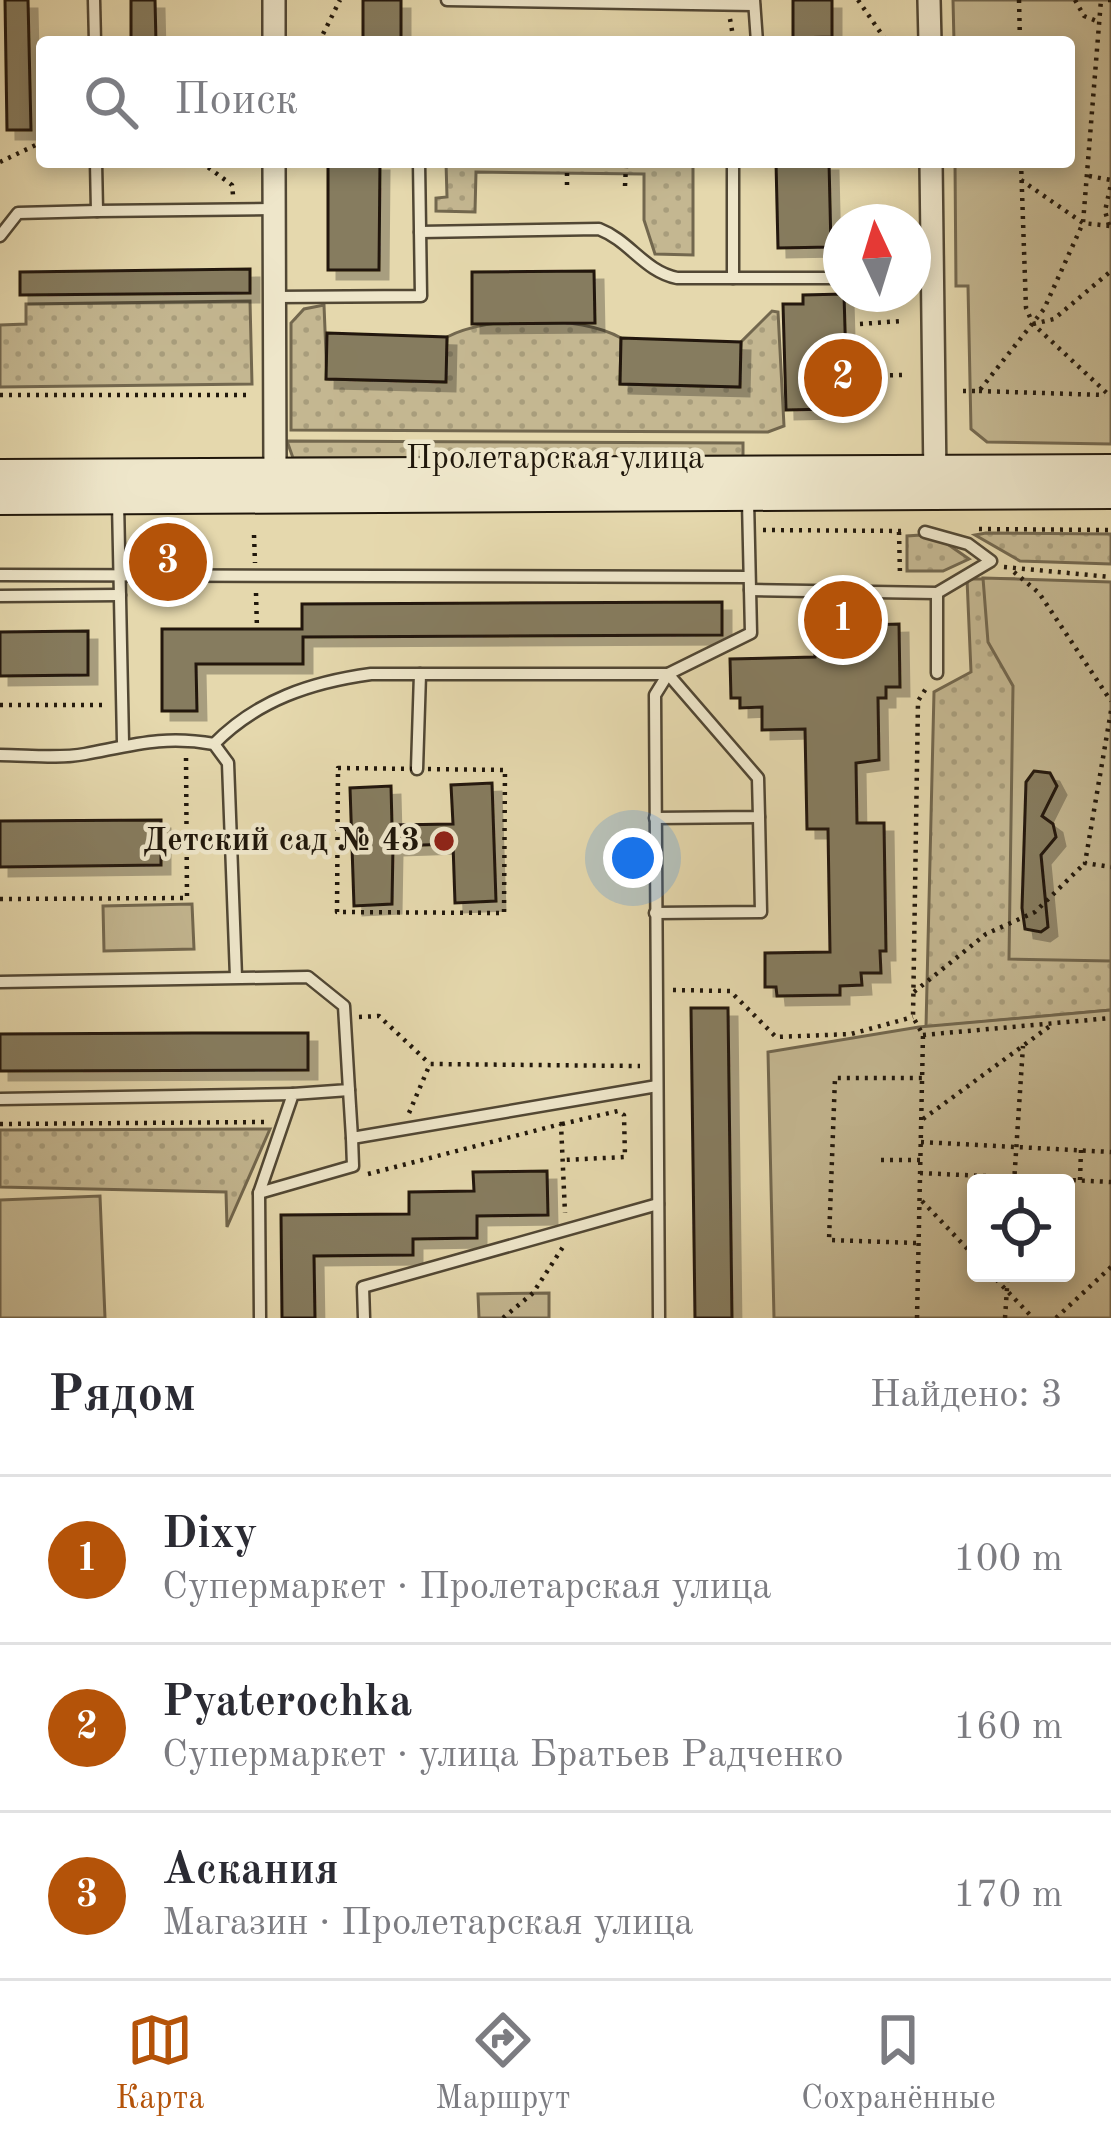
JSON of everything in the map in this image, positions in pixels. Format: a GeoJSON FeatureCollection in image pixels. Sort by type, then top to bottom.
{"type":"FeatureCollection","features":[{"type":"Feature","properties":{"kind":"main road","name":"Пролетарская улица"},"geometry":{"type":"LineString","coordinates":[[0,499],[748,493],[1111,470]]}},
{"type":"Feature","properties":{"kind":"main road","name":"Пролетарская улица"},"geometry":{"type":"LineString","coordinates":[[0,475],[936,481],[1111,493]]}},
{"type":"Feature","properties":{"kind":"street"},"geometry":{"type":"LineString","coordinates":[[274,0],[274,36]]}},
{"type":"Feature","properties":{"kind":"street"},"geometry":{"type":"LineString","coordinates":[[929,0],[930,36]]}},
{"type":"Feature","properties":{"kind":"street"},"geometry":{"type":"LineString","coordinates":[[274,168],[275,475]]}},
{"type":"Feature","properties":{"kind":"street"},"geometry":{"type":"LineString","coordinates":[[928,204],[931,168]]}},
{"type":"Feature","properties":{"kind":"street"},"geometry":{"type":"LineString","coordinates":[[925,312],[936,481]]}},
{"type":"Feature","properties":{"kind":"lane"},"geometry":{"type":"LineString","coordinates":[[94,0],[95,36]]}},
{"type":"Feature","properties":{"kind":"lane"},"geometry":{"type":"LineString","coordinates":[[448,0],[754,2],[757,36]]}},
{"type":"Feature","properties":{"kind":"lane"},"geometry":{"type":"LineString","coordinates":[[96,168],[97,211]]}},
{"type":"Feature","properties":{"kind":"lane"},"geometry":{"type":"LineString","coordinates":[[274,297],[421,296],[419,168]]}},
{"type":"Feature","properties":{"kind":"lane"},"geometry":{"type":"LineString","coordinates":[[733,168],[733,278]]}},
{"type":"Feature","properties":{"kind":"lane"},"geometry":{"type":"LineString","coordinates":[[0,236],[18,213],[274,209]]}},
{"type":"Feature","properties":{"kind":"lane"},"geometry":{"type":"LineString","coordinates":[[420,232],[599,229],[616,236],[657,273],[823,278]]}},
{"type":"Feature","properties":{"kind":"lane"},"geometry":{"type":"LineString","coordinates":[[214,744],[286,693],[332,679],[420,674],[668,674],[751,633],[748,493]]}},
{"type":"Feature","properties":{"kind":"lane"},"geometry":{"type":"LineString","coordinates":[[117,498],[123,742]]}},
{"type":"Feature","properties":{"kind":"lane"},"geometry":{"type":"LineString","coordinates":[[0,575],[750,584],[937,593],[991,561],[968,544],[926,532]]}},
{"type":"Feature","properties":{"kind":"lane"},"geometry":{"type":"LineString","coordinates":[[937,593],[937,673]]}},
{"type":"Feature","properties":{"kind":"lane"},"geometry":{"type":"LineString","coordinates":[[0,596],[120,596]]}},
{"type":"Feature","properties":{"kind":"lane"},"geometry":{"type":"LineString","coordinates":[[417,769],[420,674]]}},
{"type":"Feature","properties":{"kind":"lane"},"geometry":{"type":"LineString","coordinates":[[656,913],[761,912],[758,778],[668,674]]}},
{"type":"Feature","properties":{"kind":"lane"},"geometry":{"type":"LineString","coordinates":[[659,1318],[655,695],[668,674]]}},
{"type":"Feature","properties":{"kind":"lane"},"geometry":{"type":"LineString","coordinates":[[0,755],[83,754],[123,742],[185,739],[214,744],[229,764],[236,977]]}},
{"type":"Feature","properties":{"kind":"lane"},"geometry":{"type":"LineString","coordinates":[[656,818],[759,817]]}},
{"type":"Feature","properties":{"kind":"lane"},"geometry":{"type":"LineString","coordinates":[[0,982],[308,977],[344,1006],[353,1166],[259,1193]]}},
{"type":"Feature","properties":{"kind":"lane"},"geometry":{"type":"LineString","coordinates":[[352,1138],[656,1086]]}},
{"type":"Feature","properties":{"kind":"lane"},"geometry":{"type":"LineString","coordinates":[[0,1099],[349,1090]]}},
{"type":"Feature","properties":{"kind":"lane"},"geometry":{"type":"LineString","coordinates":[[260,1318],[259,1193],[293,1094]]}},
{"type":"Feature","properties":{"kind":"lane"},"geometry":{"type":"LineString","coordinates":[[364,1318],[363,1287],[658,1204]]}},
{"type":"Feature","properties":{"kind":"path"},"geometry":{"type":"LineString","coordinates":[[323,36],[340,0]]}},
{"type":"Feature","properties":{"kind":"path"},"geometry":{"type":"LineString","coordinates":[[858,0],[883,36]]}},
{"type":"Feature","properties":{"kind":"path"},"geometry":{"type":"LineString","coordinates":[[1019,0],[1020,36]]}},
{"type":"Feature","properties":{"kind":"path"},"geometry":{"type":"LineString","coordinates":[[1075,0],[1084,16],[1100,22]]}},
{"type":"Feature","properties":{"kind":"path"},"geometry":{"type":"LineString","coordinates":[[979,392],[1033,324],[1083,223],[1100,22],[1107,0]]}},
{"type":"Feature","properties":{"kind":"path"},"geometry":{"type":"LineString","coordinates":[[0,162],[36,145]]}},
{"type":"Feature","properties":{"kind":"path"},"geometry":{"type":"LineString","coordinates":[[209,168],[232,185],[233,209]]}},
{"type":"Feature","properties":{"kind":"path"},"geometry":{"type":"LineString","coordinates":[[567,168],[567,184]]}},
{"type":"Feature","properties":{"kind":"path"},"geometry":{"type":"LineString","coordinates":[[626,168],[626,185]]}},
{"type":"Feature","properties":{"kind":"path"},"geometry":{"type":"LineString","coordinates":[[1021,168],[1026,308],[1033,324],[1110,395]]}},
{"type":"Feature","properties":{"kind":"path"},"geometry":{"type":"LineString","coordinates":[[1022,180],[1083,223],[1110,227],[1106,211],[1111,182],[1089,176]]}},
{"type":"Feature","properties":{"kind":"path"},"geometry":{"type":"LineString","coordinates":[[1033,324],[1054,320],[1111,272]]}},
{"type":"Feature","properties":{"kind":"path"},"geometry":{"type":"LineString","coordinates":[[860,324],[902,321]]}},
{"type":"Feature","properties":{"kind":"path"},"geometry":{"type":"LineString","coordinates":[[863,376],[902,375]]}},
{"type":"Feature","properties":{"kind":"path"},"geometry":{"type":"LineString","coordinates":[[963,392],[1110,395]]}},
{"type":"Feature","properties":{"kind":"path"},"geometry":{"type":"LineString","coordinates":[[0,395],[252,395]]}},
{"type":"Feature","properties":{"kind":"path"},"geometry":{"type":"LineString","coordinates":[[748,530],[1111,530]]}},
{"type":"Feature","properties":{"kind":"path"},"geometry":{"type":"LineString","coordinates":[[899,530],[900,592]]}},
{"type":"Feature","properties":{"kind":"path"},"geometry":{"type":"LineString","coordinates":[[991,561],[1014,572],[1039,593],[1111,701]]}},
{"type":"Feature","properties":{"kind":"path"},"geometry":{"type":"LineString","coordinates":[[1014,572],[1111,577]]}},
{"type":"Feature","properties":{"kind":"path"},"geometry":{"type":"LineString","coordinates":[[916,1318],[923,1036],[914,1017],[918,700],[937,673]]}},
{"type":"Feature","properties":{"kind":"path"},"geometry":{"type":"LineString","coordinates":[[0,705],[122,704]]}},
{"type":"Feature","properties":{"kind":"path"},"geometry":{"type":"LineString","coordinates":[[914,992],[986,934],[1035,912],[1085,863],[1111,711]]}},
{"type":"Feature","properties":{"kind":"path"},"geometry":{"type":"LineString","coordinates":[[0,899],[188,898],[185,739]]}},
{"type":"Feature","properties":{"kind":"path"},"geometry":{"type":"LineString","coordinates":[[338,769],[417,769],[505,770],[504,913],[337,912],[338,769]]}},
{"type":"Feature","properties":{"kind":"path"},"geometry":{"type":"LineString","coordinates":[[1085,863],[1111,867]]}},
{"type":"Feature","properties":{"kind":"path"},"geometry":{"type":"LineString","coordinates":[[655,990],[730,992],[776,1037],[851,1034],[914,1017]]}},
{"type":"Feature","properties":{"kind":"path"},"geometry":{"type":"LineString","coordinates":[[345,1018],[379,1016],[430,1064],[640,1065],[641,1089]]}},
{"type":"Feature","properties":{"kind":"path"},"geometry":{"type":"LineString","coordinates":[[923,1036],[1111,1018]]}},
{"type":"Feature","properties":{"kind":"path"},"geometry":{"type":"LineString","coordinates":[[921,1121],[1054,1023]]}},
{"type":"Feature","properties":{"kind":"path"},"geometry":{"type":"LineString","coordinates":[[1014,1174],[1023,1046]]}},
{"type":"Feature","properties":{"kind":"path"},"geometry":{"type":"LineString","coordinates":[[402,1129],[430,1064]]}},
{"type":"Feature","properties":{"kind":"path"},"geometry":{"type":"LineString","coordinates":[[919,1243],[829,1240],[835,1078],[922,1078]]}},
{"type":"Feature","properties":{"kind":"path"},"geometry":{"type":"LineString","coordinates":[[353,1166],[365,1175],[561,1124],[618,1112],[624,1115],[625,1157],[563,1160]]}},
{"type":"Feature","properties":{"kind":"path"},"geometry":{"type":"LineString","coordinates":[[0,1124],[286,1122]]}},
{"type":"Feature","properties":{"kind":"path"},"geometry":{"type":"LineString","coordinates":[[503,1318],[533,1293],[567,1240],[561,1124]]}},
{"type":"Feature","properties":{"kind":"path"},"geometry":{"type":"LineString","coordinates":[[921,1142],[1111,1152]]}},
{"type":"Feature","properties":{"kind":"path"},"geometry":{"type":"LineString","coordinates":[[1080,1180],[1082,1150]]}},
{"type":"Feature","properties":{"kind":"path"},"geometry":{"type":"LineString","coordinates":[[881,1160],[920,1160]]}},
{"type":"Feature","properties":{"kind":"path"},"geometry":{"type":"LineString","coordinates":[[920,1173],[967,1176]]}},
{"type":"Feature","properties":{"kind":"path"},"geometry":{"type":"LineString","coordinates":[[1075,1180],[1111,1182]]}},
{"type":"Feature","properties":{"kind":"path"},"geometry":{"type":"LineString","coordinates":[[920,1198],[967,1248]]}},
{"type":"Feature","properties":{"kind":"path"},"geometry":{"type":"LineString","coordinates":[[1056,1318],[1111,1267]]}},
{"type":"Feature","properties":{"kind":"path"},"geometry":{"type":"LineString","coordinates":[[999,1282],[1033,1318]]}},
{"type":"Feature","properties":{"kind":"path"},"geometry":{"type":"LineString","coordinates":[[1005,1318],[1008,1282]]}},
{"type":"Feature","properties":{"kind":"shaded area"},"geometry":{"type":"Polygon","coordinates":[[[953,0],[1111,0],[1111,444],[987,442],[971,429],[968,286],[956,286],[955,168],[1075,168],[1075,36],[954,36],[953,0]]]}},
{"type":"Feature","properties":{"kind":"shaded area"},"geometry":{"type":"Polygon","coordinates":[[[446,168],[693,168],[693,255],[655,254],[644,220],[644,174],[476,172],[475,212],[436,211],[436,198],[447,197],[446,168]]]}},
{"type":"Feature","properties":{"kind":"shaded area"},"geometry":{"type":"Polygon","coordinates":[[[250,301],[252,384],[0,387],[0,325],[26,324],[26,304],[250,301]]]}},
{"type":"Feature","properties":{"kind":"shaded area"},"geometry":{"type":"Polygon","coordinates":[[[324,305],[327,379],[445,382],[447,337],[486,325],[534,321],[582,325],[621,338],[620,384],[739,387],[741,342],[772,311],[778,312],[784,426],[768,432],[291,430],[291,323],[304,309],[324,305]]]}},
{"type":"Feature","properties":{"kind":"shaded area"},"geometry":{"type":"Polygon","coordinates":[[[287,441],[743,443],[743,456],[293,458],[287,441]]]}},
{"type":"Feature","properties":{"kind":"shaded area"},"geometry":{"type":"Polygon","coordinates":[[[1111,534],[1111,564],[1020,561],[975,535],[1111,534]]]}},
{"type":"Feature","properties":{"kind":"shaded area"},"geometry":{"type":"Polygon","coordinates":[[[907,536],[943,541],[969,559],[943,571],[907,571],[907,536]]]}},
{"type":"Feature","properties":{"kind":"shaded area"},"geometry":{"type":"Polygon","coordinates":[[[983,578],[1111,582],[1111,961],[1009,959],[1013,686],[988,642],[983,578]]]}},
{"type":"Feature","properties":{"kind":"shaded area"},"geometry":{"type":"Polygon","coordinates":[[[967,579],[1014,579],[1111,936],[1111,1010],[926,1027],[934,692],[971,672],[967,579]]]}},
{"type":"Feature","properties":{"kind":"shaded area"},"geometry":{"type":"Polygon","coordinates":[[[192,904],[194,949],[104,951],[103,906],[192,904]]]}},
{"type":"Feature","properties":{"kind":"shaded area"},"geometry":{"type":"Polygon","coordinates":[[[1111,1010],[1111,1318],[774,1318],[768,1052],[919,1027],[1111,1010]]]}},
{"type":"Feature","properties":{"kind":"shaded area"},"geometry":{"type":"Polygon","coordinates":[[[270,1129],[227,1227],[226,1192],[0,1187],[0,1130],[270,1129]]]}},
{"type":"Feature","properties":{"kind":"shaded area"},"geometry":{"type":"Polygon","coordinates":[[[100,1196],[105,1318],[0,1318],[0,1200],[100,1196]]]}},
{"type":"Feature","properties":{"kind":"shaded area"},"geometry":{"type":"Polygon","coordinates":[[[549,1293],[549,1318],[479,1318],[478,1294],[549,1293]]]}},
{"type":"Feature","properties":{"kind":"building"},"geometry":{"type":"Polygon","coordinates":[[[5,0],[28,0],[31,130],[7,130],[5,0]]]}},
{"type":"Feature","properties":{"kind":"building"},"geometry":{"type":"Polygon","coordinates":[[[131,0],[155,0],[156,36],[131,36],[131,0]]]}},
{"type":"Feature","properties":{"kind":"building"},"geometry":{"type":"Polygon","coordinates":[[[363,0],[401,0],[401,36],[363,36],[363,0]]]}},
{"type":"Feature","properties":{"kind":"building"},"geometry":{"type":"Polygon","coordinates":[[[793,0],[832,0],[832,36],[793,36],[793,0]]]}},
{"type":"Feature","properties":{"kind":"building"},"geometry":{"type":"Polygon","coordinates":[[[328,168],[380,168],[379,270],[328,270],[328,168]]]}},
{"type":"Feature","properties":{"kind":"building"},"geometry":{"type":"Polygon","coordinates":[[[776,168],[829,168],[830,204],[823,204],[823,247],[778,248],[776,168]]]}},
{"type":"Feature","properties":{"kind":"building"},"geometry":{"type":"Polygon","coordinates":[[[250,269],[250,293],[20,295],[20,272],[250,269]]]}},
{"type":"Feature","properties":{"kind":"building"},"geometry":{"type":"Polygon","coordinates":[[[594,271],[595,323],[472,324],[472,272],[594,271]]]}},
{"type":"Feature","properties":{"kind":"building"},"geometry":{"type":"Polygon","coordinates":[[[803,295],[823,295],[823,312],[845,312],[847,397],[831,398],[832,409],[786,410],[783,304],[803,304],[803,295]]]}},
{"type":"Feature","properties":{"kind":"building"},"geometry":{"type":"Polygon","coordinates":[[[327,333],[447,337],[446,382],[326,379],[327,333]]]}},
{"type":"Feature","properties":{"kind":"building"},"geometry":{"type":"Polygon","coordinates":[[[621,338],[741,342],[740,387],[620,384],[621,338]]]}},
{"type":"Feature","properties":{"kind":"building"},"geometry":{"type":"Polygon","coordinates":[[[152,541],[200,541],[200,566],[152,566],[152,541]]]}},
{"type":"Feature","properties":{"kind":"building"},"geometry":{"type":"Polygon","coordinates":[[[722,602],[722,635],[303,637],[303,664],[196,664],[197,711],[162,711],[162,629],[302,629],[302,604],[722,602]]]}},
{"type":"Feature","properties":{"kind":"building"},"geometry":{"type":"Polygon","coordinates":[[[814,606],[866,606],[866,625],[899,624],[900,687],[886,687],[886,698],[878,698],[879,760],[856,763],[857,823],[884,823],[886,951],[880,951],[881,973],[861,973],[862,985],[840,986],[840,995],[777,996],[776,987],[765,987],[765,953],[830,952],[828,829],[807,829],[805,729],[762,730],[762,707],[740,708],[740,698],[731,698],[730,659],[815,657],[814,606]]]}},
{"type":"Feature","properties":{"kind":"building"},"geometry":{"type":"Polygon","coordinates":[[[88,631],[88,675],[0,676],[0,632],[88,631]]]}},
{"type":"Feature","properties":{"kind":"building"},"geometry":{"type":"Polygon","coordinates":[[[1034,771],[1050,773],[1057,786],[1042,816],[1053,824],[1056,837],[1041,855],[1048,927],[1041,932],[1025,929],[1022,908],[1026,782],[1034,771]]]}},
{"type":"Feature","properties":{"kind":"building"},"geometry":{"type":"Polygon","coordinates":[[[492,783],[496,901],[455,903],[453,844],[393,846],[392,904],[354,906],[350,788],[391,786],[392,825],[453,824],[451,785],[492,783]]]}},
{"type":"Feature","properties":{"kind":"building"},"geometry":{"type":"Polygon","coordinates":[[[161,820],[161,865],[0,867],[0,821],[161,820]]]}},
{"type":"Feature","properties":{"kind":"building"},"geometry":{"type":"Polygon","coordinates":[[[691,1008],[728,1008],[732,1318],[695,1318],[691,1008]]]}},
{"type":"Feature","properties":{"kind":"building"},"geometry":{"type":"Polygon","coordinates":[[[308,1033],[308,1070],[0,1071],[0,1034],[308,1033]]]}},
{"type":"Feature","properties":{"kind":"building"},"geometry":{"type":"Polygon","coordinates":[[[547,1171],[548,1215],[477,1216],[477,1238],[413,1239],[413,1255],[314,1256],[315,1318],[282,1318],[281,1215],[409,1214],[409,1192],[474,1191],[473,1172],[547,1171]]]}},
{"type":"Feature","properties":{"kind":"place","name":"Pyaterochka"},"geometry":{"type":"Point","coordinates":[843,378]}},
{"type":"Feature","properties":{"kind":"place","name":"Аскания"},"geometry":{"type":"Point","coordinates":[168,562]}},
{"type":"Feature","properties":{"kind":"place","name":"Dixy"},"geometry":{"type":"Point","coordinates":[843,620]}},
{"type":"Feature","properties":{"kind":"place","name":"Детский сад № 43"},"geometry":{"type":"Point","coordinates":[444,841]}}]}
